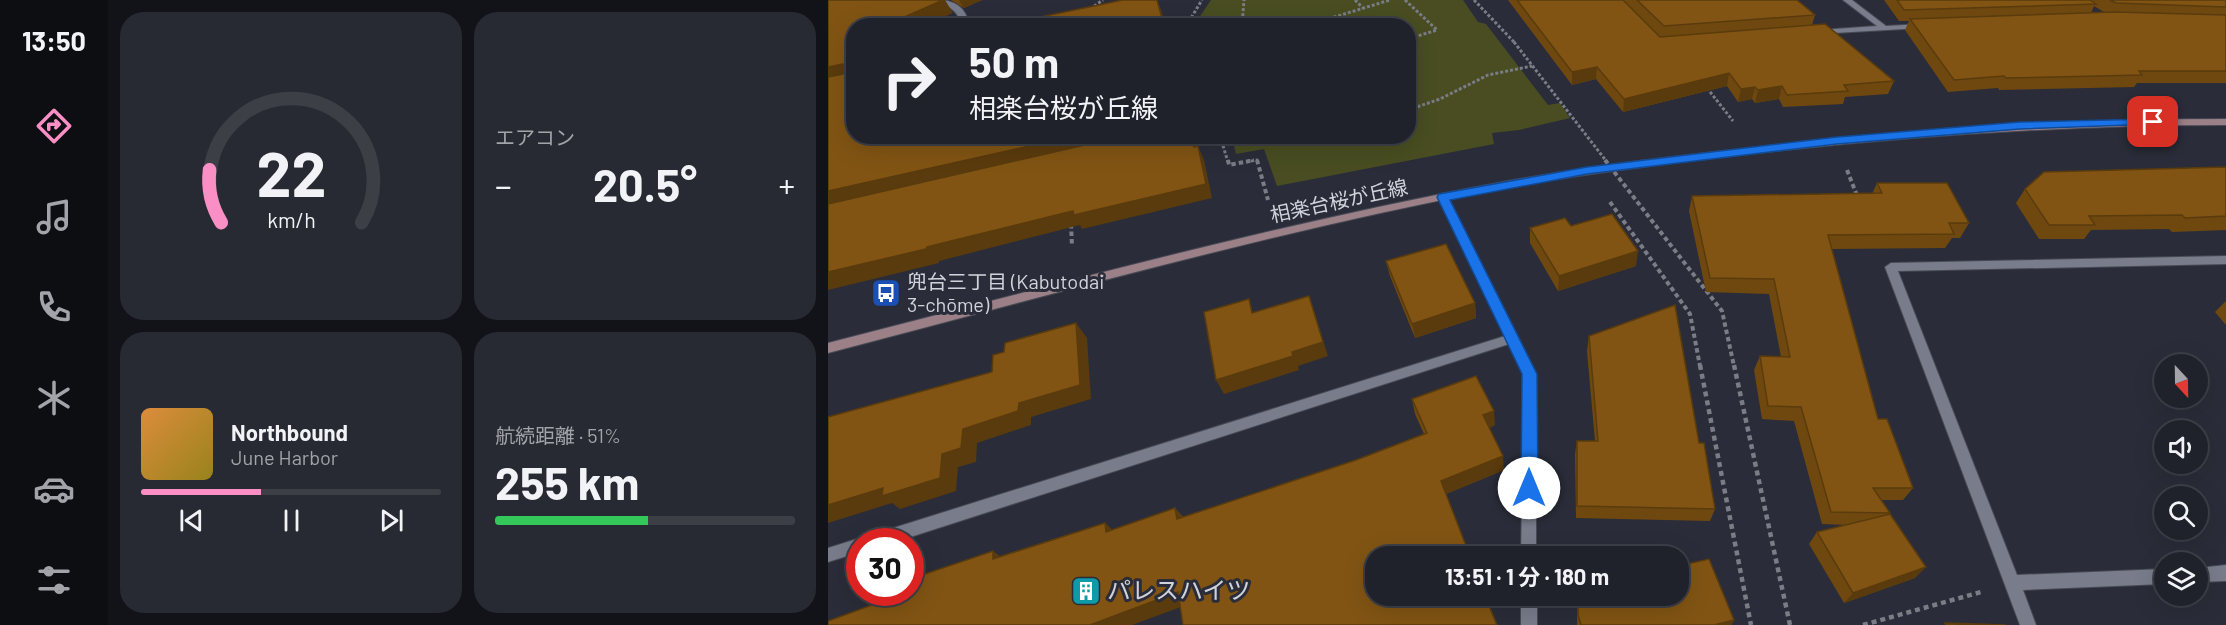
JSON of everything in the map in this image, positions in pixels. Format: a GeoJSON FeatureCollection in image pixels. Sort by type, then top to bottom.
{"type":"FeatureCollection","features":[{"type":"Feature","properties":{"kind":"main road","name":"相楽台桜が丘線"},"geometry":{"type":"LineString","coordinates":[[828,348],[1278,232],[1443,197],[1587,171],[1837,141],[2020,125],[2226,122]]}},
{"type":"Feature","properties":{"kind":"street"},"geometry":{"type":"LineString","coordinates":[[942,0],[957,6],[964,18]]}},
{"type":"Feature","properties":{"kind":"street"},"geometry":{"type":"LineString","coordinates":[[1847,0],[1884,27]]}},
{"type":"Feature","properties":{"kind":"street"},"geometry":{"type":"LineString","coordinates":[[1813,33],[1930,26]]}},
{"type":"Feature","properties":{"kind":"street"},"geometry":{"type":"LineString","coordinates":[[1076,158],[1092,154],[1091,144]]}},
{"type":"Feature","properties":{"kind":"street"},"geometry":{"type":"LineString","coordinates":[[1443,197],[1530,374],[1529,546]]}},
{"type":"Feature","properties":{"kind":"street"},"geometry":{"type":"LineString","coordinates":[[2028,625],[1890,267],[2226,260]]}},
{"type":"Feature","properties":{"kind":"street"},"geometry":{"type":"LineString","coordinates":[[915,528],[1513,338]]}},
{"type":"Feature","properties":{"kind":"street"},"geometry":{"type":"LineString","coordinates":[[828,555],[846,549]]}},
{"type":"Feature","properties":{"kind":"street"},"geometry":{"type":"LineString","coordinates":[[2208,574],[2226,573]]}},
{"type":"Feature","properties":{"kind":"street"},"geometry":{"type":"LineString","coordinates":[[2012,583],[2154,576]]}},
{"type":"Feature","properties":{"kind":"street"},"geometry":{"type":"LineString","coordinates":[[1529,606],[1529,625]]}},
{"type":"Feature","properties":{"kind":"path"},"geometry":{"type":"LineString","coordinates":[[1085,12],[1103,0]]}},
{"type":"Feature","properties":{"kind":"path"},"geometry":{"type":"LineString","coordinates":[[1191,18],[1202,0]]}},
{"type":"Feature","properties":{"kind":"path"},"geometry":{"type":"LineString","coordinates":[[1243,18],[1244,0]]}},
{"type":"Feature","properties":{"kind":"path"},"geometry":{"type":"LineString","coordinates":[[1355,0],[1364,8]]}},
{"type":"Feature","properties":{"kind":"path"},"geometry":{"type":"LineString","coordinates":[[1331,18],[1390,0]]}},
{"type":"Feature","properties":{"kind":"path"},"geometry":{"type":"LineString","coordinates":[[1405,0],[1437,30],[1416,37]]}},
{"type":"Feature","properties":{"kind":"path"},"geometry":{"type":"LineString","coordinates":[[1474,0],[1514,42],[1722,311],[1790,625]]}},
{"type":"Feature","properties":{"kind":"path"},"geometry":{"type":"LineString","coordinates":[[1416,107],[1440,99],[1488,75],[1532,66]]}},
{"type":"Feature","properties":{"kind":"path"},"geometry":{"type":"LineString","coordinates":[[1706,86],[1733,121]]}},
{"type":"Feature","properties":{"kind":"path"},"geometry":{"type":"LineString","coordinates":[[1222,144],[1228,165],[1257,160],[1268,200]]}},
{"type":"Feature","properties":{"kind":"path"},"geometry":{"type":"LineString","coordinates":[[1847,170],[1860,202]]}},
{"type":"Feature","properties":{"kind":"path"},"geometry":{"type":"LineString","coordinates":[[1610,202],[1690,314],[1751,625]]}},
{"type":"Feature","properties":{"kind":"path"},"geometry":{"type":"LineString","coordinates":[[1070,214],[1072,246]]}},
{"type":"Feature","properties":{"kind":"path"},"geometry":{"type":"LineString","coordinates":[[1863,625],[2012,583]]}},
{"type":"Feature","properties":{"kind":"green space"},"geometry":{"type":"Polygon","coordinates":[[[1211,0],[1463,0],[1478,22],[1486,24],[1548,105],[1560,103],[1570,118],[1519,130],[1492,133],[1494,144],[1277,186],[1264,149],[1236,154],[1234,144],[1416,144],[1416,18],[1199,18],[1211,0]]]}},
{"type":"Feature","properties":{"kind":"building"},"geometry":{"type":"Polygon","coordinates":[[[828,0],[943,0],[902,18],[846,18],[846,144],[1038,144],[828,191],[828,77],[843,74],[845,66],[843,64],[828,67],[828,0]]]}},
{"type":"Feature","properties":{"kind":"building"},"geometry":{"type":"Polygon","coordinates":[[[1123,0],[1157,0],[1162,18],[1036,18],[1123,0]]]}},
{"type":"Feature","properties":{"kind":"building"},"geometry":{"type":"Polygon","coordinates":[[[1517,0],[1623,0],[1660,37],[1825,24],[1894,81],[1844,85],[1848,91],[1787,95],[1782,86],[1758,90],[1755,87],[1741,89],[1729,73],[1624,99],[1597,67],[1572,72],[1517,0]]]}},
{"type":"Feature","properties":{"kind":"building"},"geometry":{"type":"Polygon","coordinates":[[[1637,0],[1797,0],[1815,15],[1664,26],[1637,0]]]}},
{"type":"Feature","properties":{"kind":"building"},"geometry":{"type":"Polygon","coordinates":[[[1897,0],[2090,0],[2096,4],[1904,10],[1897,0]]]}},
{"type":"Feature","properties":{"kind":"building"},"geometry":{"type":"Polygon","coordinates":[[[2110,0],[2226,0],[2226,7],[2116,3],[2110,0]]]}},
{"type":"Feature","properties":{"kind":"building"},"geometry":{"type":"Polygon","coordinates":[[[2114,12],[2226,15],[2226,71],[2139,71],[2142,75],[2006,78],[2004,76],[1954,80],[1910,19],[2114,12]]]}},
{"type":"Feature","properties":{"kind":"building"},"geometry":{"type":"Polygon","coordinates":[[[1089,144],[1193,144],[1194,147],[1198,146],[1206,184],[1074,215],[1073,211],[828,272],[828,204],[1089,144]]]}},
{"type":"Feature","properties":{"kind":"building"},"geometry":{"type":"Polygon","coordinates":[[[2226,167],[2226,216],[2185,218],[2182,215],[2089,216],[2095,225],[2049,225],[2025,189],[2044,172],[2226,167]]]}},
{"type":"Feature","properties":{"kind":"building"},"geometry":{"type":"Polygon","coordinates":[[[1877,183],[1947,183],[1969,223],[1949,223],[1954,234],[1828,235],[1878,419],[1887,419],[1913,488],[1873,488],[1890,513],[1831,512],[1801,407],[1768,406],[1760,356],[1790,357],[1774,279],[1710,278],[1692,196],[1882,193],[1877,183]]]}},
{"type":"Feature","properties":{"kind":"building"},"geometry":{"type":"Polygon","coordinates":[[[1612,214],[1638,251],[1559,276],[1530,228],[1565,218],[1571,226],[1612,214]]]}},
{"type":"Feature","properties":{"kind":"building"},"geometry":{"type":"Polygon","coordinates":[[[1446,244],[1475,303],[1412,324],[1386,261],[1446,244]]]}},
{"type":"Feature","properties":{"kind":"building"},"geometry":{"type":"Polygon","coordinates":[[[1309,296],[1323,342],[1292,352],[1293,356],[1216,380],[1204,312],[1249,299],[1252,313],[1309,296]]]}},
{"type":"Feature","properties":{"kind":"building"},"geometry":{"type":"Polygon","coordinates":[[[1675,305],[1699,443],[1704,443],[1715,509],[1577,506],[1577,441],[1598,441],[1589,336],[1675,305]]]}},
{"type":"Feature","properties":{"kind":"building"},"geometry":{"type":"Polygon","coordinates":[[[1076,323],[1080,385],[1019,403],[1018,411],[963,429],[961,448],[942,454],[940,478],[882,496],[883,488],[828,505],[828,417],[992,372],[993,355],[1004,352],[1005,343],[1076,323]]]}},
{"type":"Feature","properties":{"kind":"building"},"geometry":{"type":"Polygon","coordinates":[[[1476,376],[1494,411],[1483,415],[1503,456],[1441,481],[1466,546],[1365,546],[1365,606],[1489,606],[1497,625],[1183,625],[1178,592],[1090,625],[828,625],[828,621],[869,606],[924,606],[924,574],[993,551],[993,559],[1105,523],[1106,532],[1175,508],[1177,519],[1356,460],[1427,433],[1412,399],[1476,376]]]}},
{"type":"Feature","properties":{"kind":"building"},"geometry":{"type":"Polygon","coordinates":[[[1890,514],[1926,567],[1853,593],[1817,532],[1890,514]]]}},
{"type":"Feature","properties":{"kind":"building"},"geometry":{"type":"Polygon","coordinates":[[[1709,559],[1734,620],[1714,625],[1581,625],[1578,606],[1689,606],[1689,564],[1709,559]]]}},
{"type":"Feature","properties":{"kind":"building"},"geometry":{"type":"Polygon","coordinates":[[[1945,623],[2006,625],[1946,625],[1945,623]]]}},
{"type":"Feature","properties":{"kind":"place","name":"兜台三丁目 (Kabutodai 3-chōme)"},"geometry":{"type":"Point","coordinates":[886,293]}},
{"type":"Feature","properties":{"kind":"place","name":"パレスハイツ"},"geometry":{"type":"Point","coordinates":[1086,591]}},
{"type":"Feature","properties":{"kind":"route"},"geometry":{"type":"LineString","coordinates":[[1529,488],[1530,374],[1443,197],[1587,171],[1837,141],[2020,125],[2153,122]]}}]}
